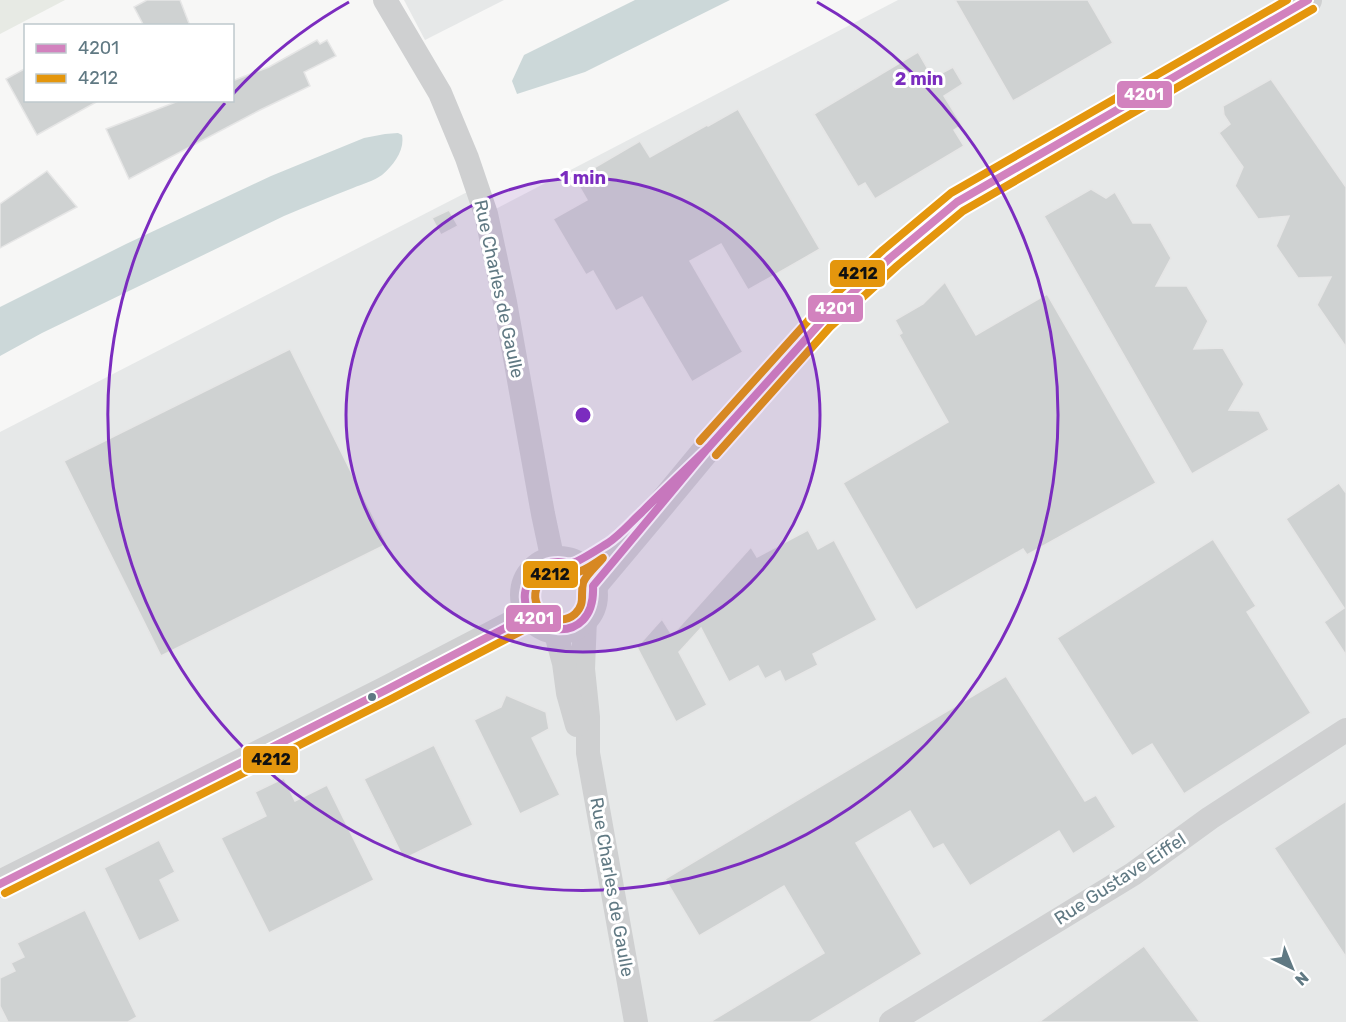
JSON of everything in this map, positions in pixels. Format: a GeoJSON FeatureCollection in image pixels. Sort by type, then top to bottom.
{"type":"FeatureCollection","features":[{"type":"Feature","properties":{"kind":"street","name":"Rue Charles de Gaulle"},"geometry":{"type":"LineString","coordinates":[[385,0],[440,93],[467,158],[486,214],[505,302],[543,514],[563,562]]}},
{"type":"Feature","properties":{"kind":"street"},"geometry":{"type":"LineString","coordinates":[[593,586],[708,448],[823,320],[890,258],[957,202],[1308,0]]}},
{"type":"Feature","properties":{"kind":"street"},"geometry":{"type":"LineString","coordinates":[[563,562],[581,568],[588,575],[593,586],[594,598],[585,619],[576,626],[565,630],[555,630],[537,622],[530,615],[525,604],[526,584],[533,572],[542,565],[563,562],[611,541],[708,448]]}},
{"type":"Feature","properties":{"kind":"street"},"geometry":{"type":"LineString","coordinates":[[0,884],[530,615]]}},
{"type":"Feature","properties":{"kind":"street","name":"Rue Charles de Gaulle"},"geometry":{"type":"LineString","coordinates":[[585,619],[583,669],[588,717],[588,753],[636,1022]]}},
{"type":"Feature","properties":{"kind":"street","name":"Rue Charles de Gaulle"},"geometry":{"type":"LineString","coordinates":[[555,630],[564,663],[568,693],[588,753]]}},
{"type":"Feature","properties":{"kind":"street","name":"Rue Gustave Eiffel"},"geometry":{"type":"LineString","coordinates":[[891,1022],[1132,874],[1210,818],[1346,730]]}},
{"type":"Feature","properties":{"kind":"shaded area"},"geometry":{"type":"Polygon","coordinates":[[[0,0],[65,0],[0,34],[0,0]]]}},
{"type":"Feature","properties":{"kind":"shaded area"},"geometry":{"type":"Polygon","coordinates":[[[404,0],[504,0],[425,40],[404,0]]]}},
{"type":"Feature","properties":{"kind":"shaded area"},"geometry":{"type":"Polygon","coordinates":[[[635,0],[730,0],[585,72],[517,94],[512,81],[524,55],[635,0]]]}},
{"type":"Feature","properties":{"kind":"shaded area"},"geometry":{"type":"Polygon","coordinates":[[[898,0],[1346,0],[1346,1022],[0,1022],[0,432],[477,187],[486,214],[898,0]]]}},
{"type":"Feature","properties":{"kind":"shaded area"},"geometry":{"type":"Polygon","coordinates":[[[398,133],[402,135],[402,146],[398,157],[391,167],[372,181],[284,216],[42,333],[0,356],[0,307],[126,244],[271,176],[364,138],[398,133]]]}},
{"type":"Feature","properties":{"kind":"building"},"geometry":{"type":"Polygon","coordinates":[[[147,0],[180,0],[189,24],[143,24],[134,7],[147,0]]]}},
{"type":"Feature","properties":{"kind":"building"},"geometry":{"type":"Polygon","coordinates":[[[955,0],[1088,0],[1113,43],[1013,101],[955,0]]]}},
{"type":"Feature","properties":{"kind":"building"},"geometry":{"type":"Polygon","coordinates":[[[317,40],[320,44],[327,40],[336,56],[304,72],[310,86],[129,179],[106,129],[176,102],[234,102],[234,80],[269,67],[317,40]]]}},
{"type":"Feature","properties":{"kind":"building"},"geometry":{"type":"Polygon","coordinates":[[[918,52],[933,78],[953,67],[963,84],[944,96],[962,125],[954,130],[964,146],[875,199],[865,183],[858,187],[814,114],[918,52]]]}},
{"type":"Feature","properties":{"kind":"building"},"geometry":{"type":"Polygon","coordinates":[[[24,69],[24,102],[96,102],[37,135],[6,79],[24,69]]]}},
{"type":"Feature","properties":{"kind":"building"},"geometry":{"type":"Polygon","coordinates":[[[1271,79],[1346,187],[1346,347],[1317,305],[1331,277],[1298,278],[1276,246],[1289,216],[1258,219],[1235,186],[1243,167],[1219,133],[1230,124],[1224,115],[1223,106],[1271,79]]]}},
{"type":"Feature","properties":{"kind":"building"},"geometry":{"type":"Polygon","coordinates":[[[738,109],[820,249],[748,290],[721,244],[690,261],[743,352],[692,382],[642,297],[616,311],[593,271],[586,275],[553,219],[587,200],[575,179],[640,141],[650,157],[738,109]]]}},
{"type":"Feature","properties":{"kind":"building"},"geometry":{"type":"Polygon","coordinates":[[[47,171],[77,207],[0,248],[0,204],[47,171]]]}},
{"type":"Feature","properties":{"kind":"building"},"geometry":{"type":"Polygon","coordinates":[[[1091,189],[1106,198],[1115,192],[1133,223],[1151,223],[1171,258],[1156,286],[1187,286],[1208,321],[1194,349],[1223,348],[1244,384],[1229,410],[1259,411],[1269,430],[1192,474],[1044,216],[1091,189]]]}},
{"type":"Feature","properties":{"kind":"building"},"geometry":{"type":"Polygon","coordinates":[[[449,210],[458,226],[441,235],[432,218],[449,210]]]}},
{"type":"Feature","properties":{"kind":"building"},"geometry":{"type":"Polygon","coordinates":[[[945,282],[976,335],[1047,294],[1156,483],[1027,555],[1023,549],[916,610],[843,483],[948,422],[899,335],[902,333],[895,320],[923,304],[945,282]]]}},
{"type":"Feature","properties":{"kind":"building"},"geometry":{"type":"Polygon","coordinates":[[[290,349],[387,544],[161,656],[64,461],[290,349]]]}},
{"type":"Feature","properties":{"kind":"building"},"geometry":{"type":"Polygon","coordinates":[[[1339,483],[1346,493],[1346,655],[1324,622],[1344,608],[1286,519],[1339,483]]]}},
{"type":"Feature","properties":{"kind":"building"},"geometry":{"type":"Polygon","coordinates":[[[808,530],[818,549],[834,540],[877,620],[813,654],[818,665],[785,682],[780,671],[765,679],[758,666],[729,682],[701,628],[679,652],[707,705],[676,722],[637,647],[662,619],[672,635],[751,547],[757,557],[808,530]]]}},
{"type":"Feature","properties":{"kind":"building"},"geometry":{"type":"Polygon","coordinates":[[[1213,539],[1256,606],[1247,612],[1311,713],[1184,794],[1152,744],[1132,756],[1057,638],[1213,539]]]}},
{"type":"Feature","properties":{"kind":"building"},"geometry":{"type":"Polygon","coordinates":[[[1006,676],[1085,801],[1096,795],[1116,827],[1073,854],[1059,831],[970,886],[943,844],[933,849],[910,811],[856,843],[922,954],[810,1022],[710,1022],[824,953],[784,886],[699,936],[665,879],[1006,676]]]}},
{"type":"Feature","properties":{"kind":"building"},"geometry":{"type":"Polygon","coordinates":[[[506,695],[546,712],[549,729],[532,738],[560,795],[520,814],[474,720],[501,707],[506,695]]]}},
{"type":"Feature","properties":{"kind":"building"},"geometry":{"type":"Polygon","coordinates":[[[434,745],[473,825],[404,859],[364,779],[434,745]]]}},
{"type":"Feature","properties":{"kind":"building"},"geometry":{"type":"Polygon","coordinates":[[[284,778],[295,801],[327,785],[374,880],[269,933],[221,838],[266,816],[255,792],[284,778]]]}},
{"type":"Feature","properties":{"kind":"building"},"geometry":{"type":"Polygon","coordinates":[[[1346,801],[1346,957],[1274,848],[1346,801]]]}},
{"type":"Feature","properties":{"kind":"building"},"geometry":{"type":"Polygon","coordinates":[[[159,840],[175,872],[160,880],[180,921],[139,941],[104,868],[159,840]]]}},
{"type":"Feature","properties":{"kind":"building"},"geometry":{"type":"Polygon","coordinates":[[[85,910],[137,1017],[128,1022],[8,1022],[0,1006],[0,978],[15,971],[11,963],[24,957],[17,943],[85,910]]]}},
{"type":"Feature","properties":{"kind":"building"},"geometry":{"type":"Polygon","coordinates":[[[1144,946],[1200,1022],[1039,1022],[1144,946]]]}},
{"type":"Feature","properties":{"kind":"transit line","name":"4212"},"geometry":{"type":"LineString","coordinates":[[700,441],[816,312],[883,250],[951,193],[1287,0]]}},
{"type":"Feature","properties":{"kind":"transit line","name":"4201"},"geometry":{"type":"LineString","coordinates":[[708,448],[823,320],[890,258],[957,202],[1308,0]]}},
{"type":"Feature","properties":{"kind":"transit line","name":"4212"},"geometry":{"type":"LineString","coordinates":[[716,455],[830,327],[897,266],[963,211],[1313,9]]}},
{"type":"Feature","properties":{"kind":"transit line","name":"4201"},"geometry":{"type":"LineString","coordinates":[[708,448],[593,586],[591,606],[583,620],[571,627],[558,629],[545,626],[534,619],[527,607],[525,593],[529,580],[536,571],[551,563],[575,562],[608,543],[708,448]]}},
{"type":"Feature","properties":{"kind":"transit line","name":"4212"},"geometry":{"type":"LineString","coordinates":[[603,558],[584,580],[582,603],[575,614],[561,620],[547,616],[541,611],[535,598],[537,586],[542,579],[557,572],[582,571],[603,558]]}},
{"type":"Feature","properties":{"kind":"transit line","name":"4201"},"geometry":{"type":"LineString","coordinates":[[0,884],[530,615]]}},
{"type":"Feature","properties":{"kind":"transit line","name":"4212"},"geometry":{"type":"LineString","coordinates":[[5,893],[535,624]]}}]}
